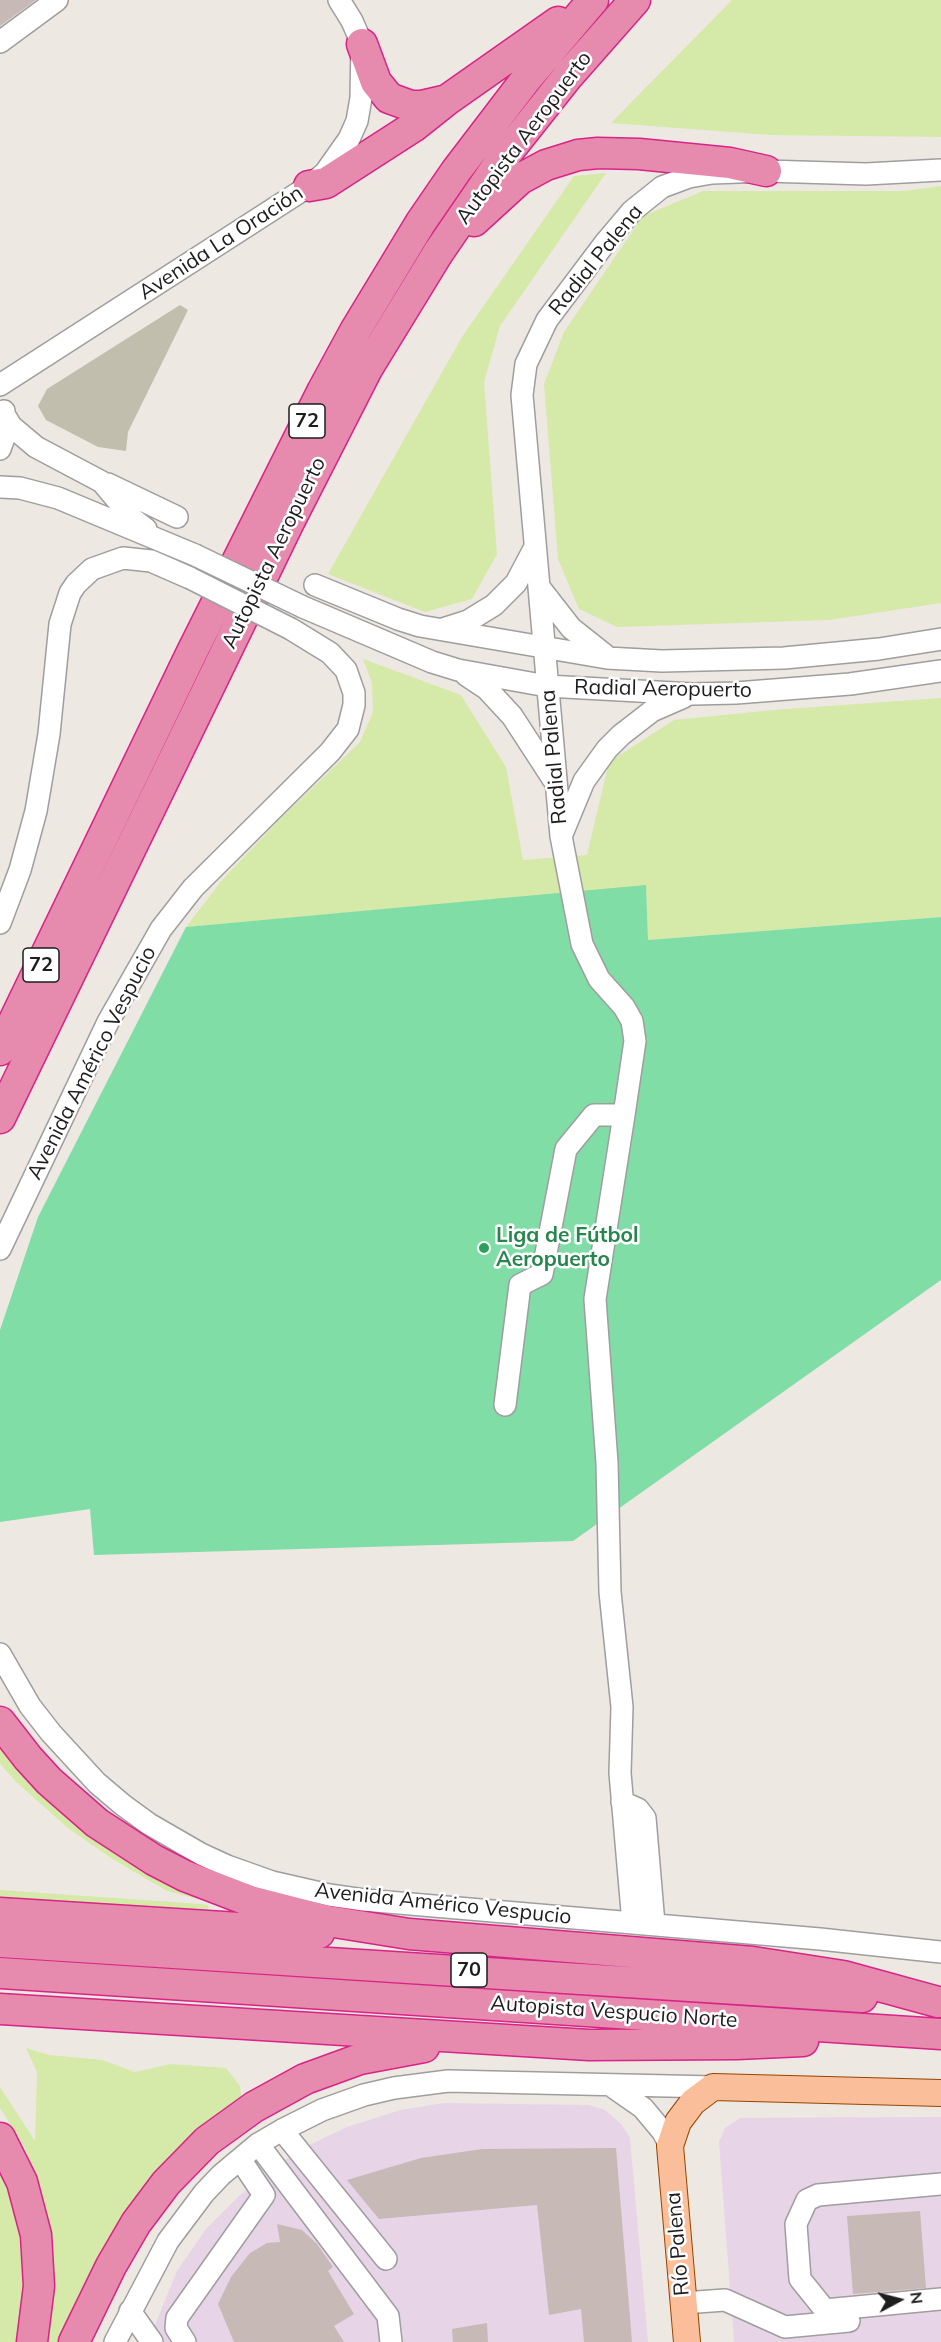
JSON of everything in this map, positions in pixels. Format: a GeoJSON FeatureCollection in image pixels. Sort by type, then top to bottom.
{"type":"FeatureCollection","features":[{"type":"Feature","properties":{"kind":"highway"},"geometry":{"type":"LineString","coordinates":[[309,186],[326,183],[413,127],[586,0]]}},
{"type":"Feature","properties":{"kind":"highway","name":"Autopista Aeropuerto"},"geometry":{"type":"LineString","coordinates":[[0,1050],[197,641],[322,390],[355,331],[421,222],[456,171],[527,78],[593,0]]}},
{"type":"Feature","properties":{"kind":"highway","name":"Autopista Aeropuerto"},"geometry":{"type":"LineString","coordinates":[[0,1118],[326,448],[368,369],[438,253],[503,158],[568,76],[635,0]]}},
{"type":"Feature","properties":{"kind":"highway"},"geometry":{"type":"LineString","coordinates":[[362,44],[376,82],[389,98],[411,106],[447,100]]}},
{"type":"Feature","properties":{"kind":"highway"},"geometry":{"type":"LineString","coordinates":[[438,253],[520,179],[559,160],[578,155],[619,152],[730,163],[766,171]]}},
{"type":"Feature","properties":{"kind":"highway"},"geometry":{"type":"LineString","coordinates":[[0,1722],[28,1758],[73,1803],[97,1823],[154,1860],[185,1876],[250,1901],[328,1921],[409,1934]]}},
{"type":"Feature","properties":{"kind":"highway"},"geometry":{"type":"LineString","coordinates":[[0,1912],[299,1932],[409,1934],[753,1962],[843,1976],[940,2002]]}},
{"type":"Feature","properties":{"kind":"highway","name":"Autopista Vespucio Norte"},"geometry":{"type":"LineString","coordinates":[[0,1942],[940,2002]]}},
{"type":"Feature","properties":{"kind":"highway","name":"Autopista Vespucio Norte"},"geometry":{"type":"LineString","coordinates":[[0,1973],[941,2034]]}},
{"type":"Feature","properties":{"kind":"highway"},"geometry":{"type":"LineString","coordinates":[[0,2009],[589,2045],[737,2044],[815,2040],[902,2031]]}},
{"type":"Feature","properties":{"kind":"highway"},"geometry":{"type":"LineString","coordinates":[[74,2342],[123,2244],[150,2202],[186,2161],[230,2123],[279,2092],[332,2068],[389,2053],[485,2039]]}},
{"type":"Feature","properties":{"kind":"highway"},"geometry":{"type":"LineString","coordinates":[[0,2138],[22,2182],[36,2235],[39,2286],[32,2342]]}},
{"type":"Feature","properties":{"kind":"main road"},"geometry":{"type":"LineString","coordinates":[[713,2087],[941,2093]]}},
{"type":"Feature","properties":{"kind":"main road","name":"Río Palena"},"geometry":{"type":"LineString","coordinates":[[687,2342],[670,2146],[678,2122],[685,2112],[713,2087]]}},
{"type":"Feature","properties":{"kind":"street"},"geometry":{"type":"LineString","coordinates":[[0,42],[57,0]]}},
{"type":"Feature","properties":{"kind":"street"},"geometry":{"type":"LineString","coordinates":[[339,0],[362,44]]}},
{"type":"Feature","properties":{"kind":"street","name":"Avenida La Oración"},"geometry":{"type":"LineString","coordinates":[[0,385],[309,186],[325,173],[343,148],[357,121],[361,98],[362,44]]}},
{"type":"Feature","properties":{"kind":"street","name":"Radial Palena"},"geometry":{"type":"LineString","coordinates":[[561,836],[522,395],[526,364],[548,320],[605,243],[632,211],[651,195],[674,182],[696,176],[766,171],[866,174],[941,170]]}},
{"type":"Feature","properties":{"kind":"street"},"geometry":{"type":"LineString","coordinates":[[0,449],[4,435],[3,407]]}},
{"type":"Feature","properties":{"kind":"street","name":"Radial Aeropuerto"},"geometry":{"type":"LineString","coordinates":[[3,407],[11,426],[36,447],[102,482],[177,517]]}},
{"type":"Feature","properties":{"kind":"street","name":"Radial Aeropuerto"},"geometry":{"type":"LineString","coordinates":[[102,482],[133,519],[166,542]]}},
{"type":"Feature","properties":{"kind":"street","name":"Radial Aeropuerto"},"geometry":{"type":"LineString","coordinates":[[0,487],[20,488],[58,498],[166,542],[416,657],[458,669],[547,686],[693,694],[850,684],[941,671]]}},
{"type":"Feature","properties":{"kind":"street"},"geometry":{"type":"LineString","coordinates":[[440,630],[468,621],[494,605],[516,583],[535,546]]}},
{"type":"Feature","properties":{"kind":"street","name":"Avenida Américo Vespucio"},"geometry":{"type":"LineString","coordinates":[[0,923],[20,870],[36,812],[50,734],[60,624],[70,593],[92,569],[123,558],[151,561],[291,629],[330,653],[346,670],[354,693],[354,705],[348,729],[330,752],[193,888],[161,929],[131,978],[103,1032],[0,1249]]}},
{"type":"Feature","properties":{"kind":"street","name":"Radial Aeropuerto"},"geometry":{"type":"LineString","coordinates":[[315,585],[398,620],[440,630],[607,657],[662,661],[773,659],[941,639]]}},
{"type":"Feature","properties":{"kind":"street","name":"Radial Aeropuerto"},"geometry":{"type":"LineString","coordinates":[[539,587],[571,628],[607,657]]}},
{"type":"Feature","properties":{"kind":"street","name":"Radial Aeropuerto"},"geometry":{"type":"LineString","coordinates":[[458,669],[487,689],[512,716],[555,782]]}},
{"type":"Feature","properties":{"kind":"street","name":"Radial Palena"},"geometry":{"type":"LineString","coordinates":[[561,836],[584,781],[607,749],[652,711],[669,702],[693,694]]}},
{"type":"Feature","properties":{"kind":"street"},"geometry":{"type":"LineString","coordinates":[[561,836],[582,944],[599,979],[624,1007],[632,1021],[635,1041],[595,1299],[607,1463],[610,1592],[622,1707],[620,1773],[633,1923]]}},
{"type":"Feature","properties":{"kind":"street"},"geometry":{"type":"LineString","coordinates":[[505,1405],[520,1285],[542,1274],[566,1149],[594,1114],[624,1114]]}},
{"type":"Feature","properties":{"kind":"street","name":"Avenida Américo Vespucio"},"geometry":{"type":"LineString","coordinates":[[0,1654],[30,1706],[51,1733],[97,1783],[123,1805],[176,1840],[227,1866],[272,1882],[329,1895],[941,1952]]}},
{"type":"Feature","properties":{"kind":"street"},"geometry":{"type":"LineString","coordinates":[[622,1802],[638,1809],[645,1818],[654,1924]]}},
{"type":"Feature","properties":{"kind":"street"},"geometry":{"type":"LineString","coordinates":[[116,2342],[151,2271],[179,2224],[204,2193],[258,2144],[282,2130],[343,2102],[384,2090],[424,2083],[473,2080],[713,2087]]}},
{"type":"Feature","properties":{"kind":"street","name":"Río Palena"},"geometry":{"type":"LineString","coordinates":[[609,2085],[643,2108],[663,2132],[670,2146]]}},
{"type":"Feature","properties":{"kind":"street"},"geometry":{"type":"LineString","coordinates":[[282,2130],[386,2259]]}},
{"type":"Feature","properties":{"kind":"street"},"geometry":{"type":"LineString","coordinates":[[258,2144],[388,2316],[391,2342]]}},
{"type":"Feature","properties":{"kind":"street"},"geometry":{"type":"LineString","coordinates":[[240,2159],[264,2195]]}},
{"type":"Feature","properties":{"kind":"street"},"geometry":{"type":"LineString","coordinates":[[185,2342],[176,2328],[177,2318],[264,2195],[285,2178]]}},
{"type":"Feature","properties":{"kind":"street"},"geometry":{"type":"LineString","coordinates":[[941,2184],[818,2195],[807,2200],[796,2224],[800,2279],[825,2310],[941,2301]]}},
{"type":"Feature","properties":{"kind":"street"},"geometry":{"type":"LineString","coordinates":[[683,2303],[725,2300],[785,2327],[932,2313],[941,2301]]}},
{"type":"Feature","properties":{"kind":"street"},"geometry":{"type":"LineString","coordinates":[[130,2311],[152,2342]]}},
{"type":"Feature","properties":{"kind":"shaded area"},"geometry":{"type":"Polygon","coordinates":[[[180,305],[188,310],[128,432],[126,451],[98,447],[46,420],[38,406],[47,389],[180,305]]]}},
{"type":"Feature","properties":{"kind":"shaded area"},"geometry":{"type":"Polygon","coordinates":[[[444,2103],[588,2105],[605,2110],[622,2125],[630,2138],[648,2342],[148,2342],[177,2271],[206,2229],[239,2196],[276,2166],[303,2148],[347,2127],[401,2110],[444,2103]]]}},
{"type":"Feature","properties":{"kind":"shaded area"},"geometry":{"type":"Polygon","coordinates":[[[941,2117],[941,2342],[734,2342],[719,2142],[725,2128],[740,2118],[941,2117]]]}},
{"type":"Feature","properties":{"kind":"green space"},"geometry":{"type":"Polygon","coordinates":[[[732,0],[941,0],[941,137],[770,135],[611,123],[732,0]]]}},
{"type":"Feature","properties":{"kind":"green space"},"geometry":{"type":"Polygon","coordinates":[[[606,173],[500,326],[484,382],[497,554],[472,599],[425,612],[328,574],[462,337],[574,176],[606,173]]]}},
{"type":"Feature","properties":{"kind":"green space"},"geometry":{"type":"Polygon","coordinates":[[[941,186],[941,603],[829,620],[617,627],[579,609],[558,559],[544,384],[564,332],[643,216],[703,191],[905,191],[941,186]]]}},
{"type":"Feature","properties":{"kind":"green space"},"geometry":{"type":"Polygon","coordinates":[[[363,659],[461,695],[506,767],[523,860],[587,855],[609,762],[674,720],[773,710],[941,698],[941,917],[648,940],[646,886],[186,927],[222,880],[280,819],[360,742],[373,712],[372,683],[363,659]]]}},
{"type":"Feature","properties":{"kind":"green space","name":"Liga de Fútbol Aeropuerto"},"geometry":{"type":"Polygon","coordinates":[[[646,885],[648,940],[941,917],[941,1280],[573,1541],[94,1555],[90,1509],[0,1522],[0,1330],[38,1217],[186,927],[646,885]]]}},
{"type":"Feature","properties":{"kind":"green space"},"geometry":{"type":"Polygon","coordinates":[[[0,1737],[214,1903],[167,1891],[111,1858],[68,1828],[16,1782],[0,1763],[0,1737]]]}},
{"type":"Feature","properties":{"kind":"green space"},"geometry":{"type":"Polygon","coordinates":[[[0,1890],[200,1904],[208,1905],[209,1913],[0,1900],[0,1890]]]}},
{"type":"Feature","properties":{"kind":"green space"},"geometry":{"type":"Polygon","coordinates":[[[26,2048],[49,2055],[102,2060],[135,2072],[171,2064],[226,2068],[240,2086],[241,2096],[221,2111],[193,2139],[64,2342],[44,2342],[54,2279],[53,2246],[43,2200],[24,2146],[0,2108],[0,2087],[35,2141],[37,2072],[26,2048]]]}},
{"type":"Feature","properties":{"kind":"green space"},"geometry":{"type":"Polygon","coordinates":[[[0,2173],[10,2192],[21,2245],[24,2289],[21,2327],[16,2342],[0,2342],[0,2173]]]}},
{"type":"Feature","properties":{"kind":"building"},"geometry":{"type":"Polygon","coordinates":[[[0,0],[36,0],[0,26],[0,0]]]}},
{"type":"Feature","properties":{"kind":"building"},"geometry":{"type":"Polygon","coordinates":[[[616,2148],[632,2342],[584,2342],[581,2309],[549,2315],[537,2205],[379,2219],[347,2180],[421,2158],[482,2149],[616,2148]]]}},
{"type":"Feature","properties":{"kind":"building"},"geometry":{"type":"Polygon","coordinates":[[[920,2211],[926,2288],[853,2294],[847,2216],[920,2211]]]}},
{"type":"Feature","properties":{"kind":"building"},"geometry":{"type":"Polygon","coordinates":[[[277,2224],[302,2230],[317,2244],[333,2267],[328,2271],[354,2314],[334,2326],[344,2342],[234,2342],[218,2304],[231,2277],[250,2253],[267,2243],[280,2242],[277,2224]]]}},
{"type":"Feature","properties":{"kind":"building"},"geometry":{"type":"Polygon","coordinates":[[[487,2323],[488,2342],[453,2342],[452,2329],[487,2323]]]}},
{"type":"Feature","properties":{"kind":"place","name":"Liga de Fútbol Aeropuerto"},"geometry":{"type":"Point","coordinates":[484,1248]}}]}
